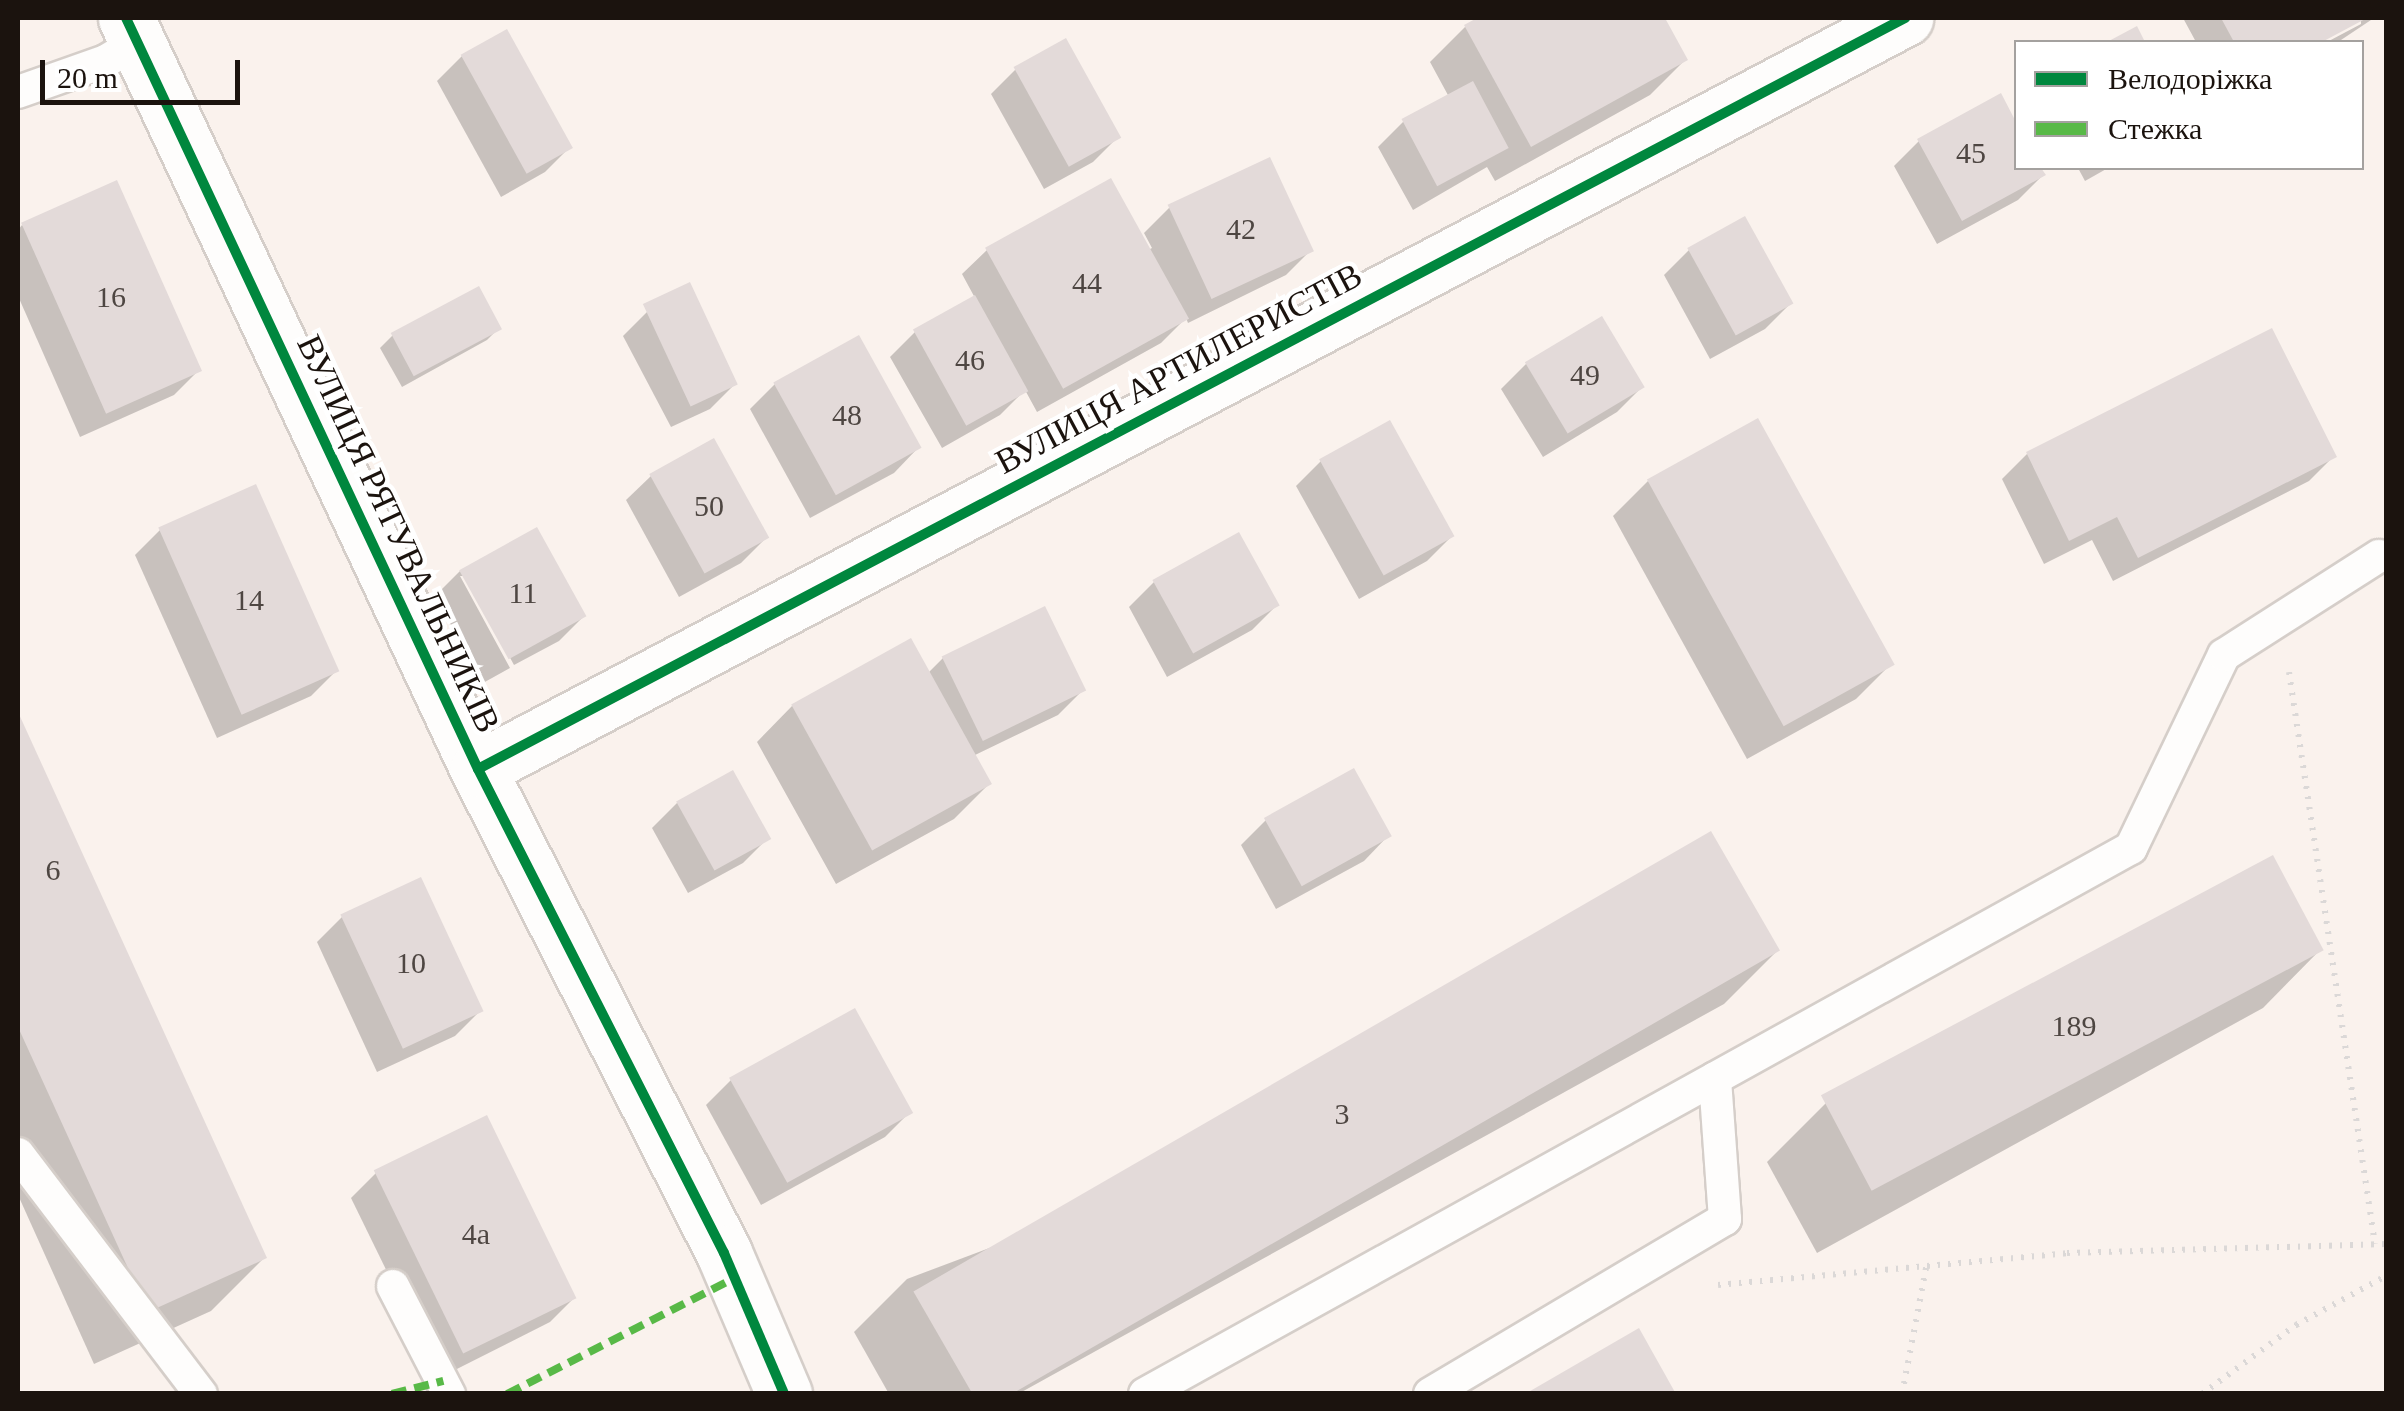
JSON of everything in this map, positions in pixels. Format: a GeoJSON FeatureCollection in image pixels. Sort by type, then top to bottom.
{"type":"FeatureCollection","features":[{"type":"Feature","properties":{"kind":"street","name":"ВУЛИЦЯ АРТИЛЕРИСТІВ"},"geometry":{"type":"LineString","coordinates":[[478,768],[1905,18]]}},
{"type":"Feature","properties":{"kind":"street","name":"ВУЛИЦЯ РЯТУВАЛЬНИКІВ"},"geometry":{"type":"LineString","coordinates":[[132,30],[478,768],[724,1253],[784,1394]]}},
{"type":"Feature","properties":{"kind":"lane"},"geometry":{"type":"LineString","coordinates":[[18,92],[106,60],[132,30]]}},
{"type":"Feature","properties":{"kind":"lane"},"geometry":{"type":"LineString","coordinates":[[1145,1394],[2132,848],[2224,655],[2379,556]]}},
{"type":"Feature","properties":{"kind":"lane"},"geometry":{"type":"LineString","coordinates":[[1430,1394],[1725,1220],[1715,1078]]}},
{"type":"Feature","properties":{"kind":"lane"},"geometry":{"type":"LineString","coordinates":[[18,1154],[201,1394]]}},
{"type":"Feature","properties":{"kind":"lane"},"geometry":{"type":"LineString","coordinates":[[393,1286],[449,1394]]}},
{"type":"Feature","properties":{"kind":"path"},"geometry":{"type":"LineString","coordinates":[[2281,619],[2328,907],[2375,1244]]}},
{"type":"Feature","properties":{"kind":"path"},"geometry":{"type":"LineString","coordinates":[[1711,1286],[1927,1263],[2068,1253],[2386,1244]]}},
{"type":"Feature","properties":{"kind":"path"},"geometry":{"type":"LineString","coordinates":[[1902,1394],[1927,1263]]}},
{"type":"Feature","properties":{"kind":"path"},"geometry":{"type":"LineString","coordinates":[[2202,1394],[2296,1325],[2386,1276]]}},
{"type":"Feature","properties":{"kind":"building"},"geometry":{"type":"Polygon","coordinates":[[[1477,18],[1665,18],[1688,60],[1531,147],[1464,25],[1477,18]]]}},
{"type":"Feature","properties":{"kind":"building"},"geometry":{"type":"Polygon","coordinates":[[[2221,18],[2367,18],[2326,40],[2233,40],[2221,18]]]}},
{"type":"Feature","properties":{"kind":"building"},"geometry":{"type":"Polygon","coordinates":[[[2137,26],[2144,40],[2111,40],[2137,26]]]}},
{"type":"Feature","properties":{"kind":"building"},"geometry":{"type":"Polygon","coordinates":[[[507,29],[573,148],[527,174],[461,55],[507,29]]]}},
{"type":"Feature","properties":{"kind":"building"},"geometry":{"type":"Polygon","coordinates":[[[1066,38],[1121,138],[1069,167],[1014,67],[1066,38]]]}},
{"type":"Feature","properties":{"kind":"building"},"geometry":{"type":"Polygon","coordinates":[[[1473,81],[1509,148],[1437,186],[1401,119],[1473,81]]]}},
{"type":"Feature","properties":{"kind":"building"},"geometry":{"type":"Polygon","coordinates":[[[2001,93],[2014,118],[2014,170],[2042,170],[2046,175],[1962,221],[1917,139],[2001,93]]]}},
{"type":"Feature","properties":{"kind":"building"},"geometry":{"type":"Polygon","coordinates":[[[1270,157],[1314,251],[1212,299],[1168,205],[1270,157]]]}},
{"type":"Feature","properties":{"kind":"building"},"geometry":{"type":"Polygon","coordinates":[[[1111,178],[1189,319],[1063,389],[985,248],[1111,178]]]}},
{"type":"Feature","properties":{"kind":"building"},"geometry":{"type":"Polygon","coordinates":[[[117,180],[202,371],[106,414],[21,223],[117,180]]]}},
{"type":"Feature","properties":{"kind":"building"},"geometry":{"type":"Polygon","coordinates":[[[1745,216],[1793,303],[1736,335],[1687,248],[1745,216]]]}},
{"type":"Feature","properties":{"kind":"building"},"geometry":{"type":"Polygon","coordinates":[[[690,282],[738,384],[691,406],[643,304],[690,282]]]}},
{"type":"Feature","properties":{"kind":"building"},"geometry":{"type":"Polygon","coordinates":[[[479,286],[502,329],[414,376],[391,333],[479,286]]]}},
{"type":"Feature","properties":{"kind":"building"},"geometry":{"type":"Polygon","coordinates":[[[975,295],[1028,391],[966,426],[913,329],[975,295]]]}},
{"type":"Feature","properties":{"kind":"building"},"geometry":{"type":"Polygon","coordinates":[[[1602,316],[1645,387],[1568,433],[1525,362],[1602,316]]]}},
{"type":"Feature","properties":{"kind":"building"},"geometry":{"type":"Polygon","coordinates":[[[2272,328],[2337,457],[2138,558],[2117,517],[2069,541],[2026,452],[2272,328]]]}},
{"type":"Feature","properties":{"kind":"building"},"geometry":{"type":"Polygon","coordinates":[[[859,335],[922,448],[836,495],[773,383],[859,335]]]}},
{"type":"Feature","properties":{"kind":"building"},"geometry":{"type":"Polygon","coordinates":[[[1758,418],[1895,665],[1784,726],[1647,480],[1758,418]]]}},
{"type":"Feature","properties":{"kind":"building"},"geometry":{"type":"Polygon","coordinates":[[[1390,420],[1454,536],[1384,576],[1319,459],[1390,420]]]}},
{"type":"Feature","properties":{"kind":"building"},"geometry":{"type":"Polygon","coordinates":[[[714,438],[769,538],[705,574],[649,474],[714,438]]]}},
{"type":"Feature","properties":{"kind":"building"},"geometry":{"type":"Polygon","coordinates":[[[256,484],[339,671],[242,715],[158,528],[256,484]]]}},
{"type":"Feature","properties":{"kind":"building"},"geometry":{"type":"Polygon","coordinates":[[[537,527],[586,616],[509,659],[459,570],[537,527]]]}},
{"type":"Feature","properties":{"kind":"building"},"geometry":{"type":"Polygon","coordinates":[[[1239,532],[1280,605],[1193,653],[1152,580],[1239,532]]]}},
{"type":"Feature","properties":{"kind":"building"},"geometry":{"type":"Polygon","coordinates":[[[1045,606],[1086,690],[983,741],[942,656],[1045,606]]]}},
{"type":"Feature","properties":{"kind":"building"},"geometry":{"type":"Polygon","coordinates":[[[911,638],[992,784],[872,850],[791,704],[911,638]]]}},
{"type":"Feature","properties":{"kind":"building"},"geometry":{"type":"Polygon","coordinates":[[[18,712],[267,1258],[148,1312],[18,1027],[18,712]]]}},
{"type":"Feature","properties":{"kind":"building"},"geometry":{"type":"Polygon","coordinates":[[[1354,768],[1392,836],[1302,886],[1264,818],[1354,768]]]}},
{"type":"Feature","properties":{"kind":"building"},"geometry":{"type":"Polygon","coordinates":[[[733,770],[771,839],[714,871],[676,802],[733,770]]]}},
{"type":"Feature","properties":{"kind":"building"},"geometry":{"type":"Polygon","coordinates":[[[1711,831],[1780,951],[1012,1394],[973,1394],[913,1292],[1711,831]]]}},
{"type":"Feature","properties":{"kind":"building"},"geometry":{"type":"Polygon","coordinates":[[[2273,855],[2324,950],[1872,1191],[1821,1095],[2273,855]]]}},
{"type":"Feature","properties":{"kind":"building"},"geometry":{"type":"Polygon","coordinates":[[[421,877],[484,1011],[403,1049],[340,915],[421,877]]]}},
{"type":"Feature","properties":{"kind":"building"},"geometry":{"type":"Polygon","coordinates":[[[855,1008],[913,1113],[787,1183],[729,1078],[855,1008]]]}},
{"type":"Feature","properties":{"kind":"building"},"geometry":{"type":"Polygon","coordinates":[[[487,1115],[576,1298],[463,1354],[374,1170],[487,1115]]]}},
{"type":"Feature","properties":{"kind":"building"},"geometry":{"type":"Polygon","coordinates":[[[1639,1328],[1676,1394],[1525,1394],[1639,1328]]]}},
{"type":"Feature","properties":{"kind":"marked path"},"geometry":{"type":"LineString","coordinates":[[507,1394],[735,1278]]}},
{"type":"Feature","properties":{"kind":"marked path"},"geometry":{"type":"LineString","coordinates":[[392,1394],[443,1381]]}},
{"type":"Feature","properties":{"kind":"cycle path"},"geometry":{"type":"LineString","coordinates":[[126,18],[478,769],[724,1253],[784,1394]]}},
{"type":"Feature","properties":{"kind":"cycle path"},"geometry":{"type":"LineString","coordinates":[[478,769],[1905,18]]}}]}
